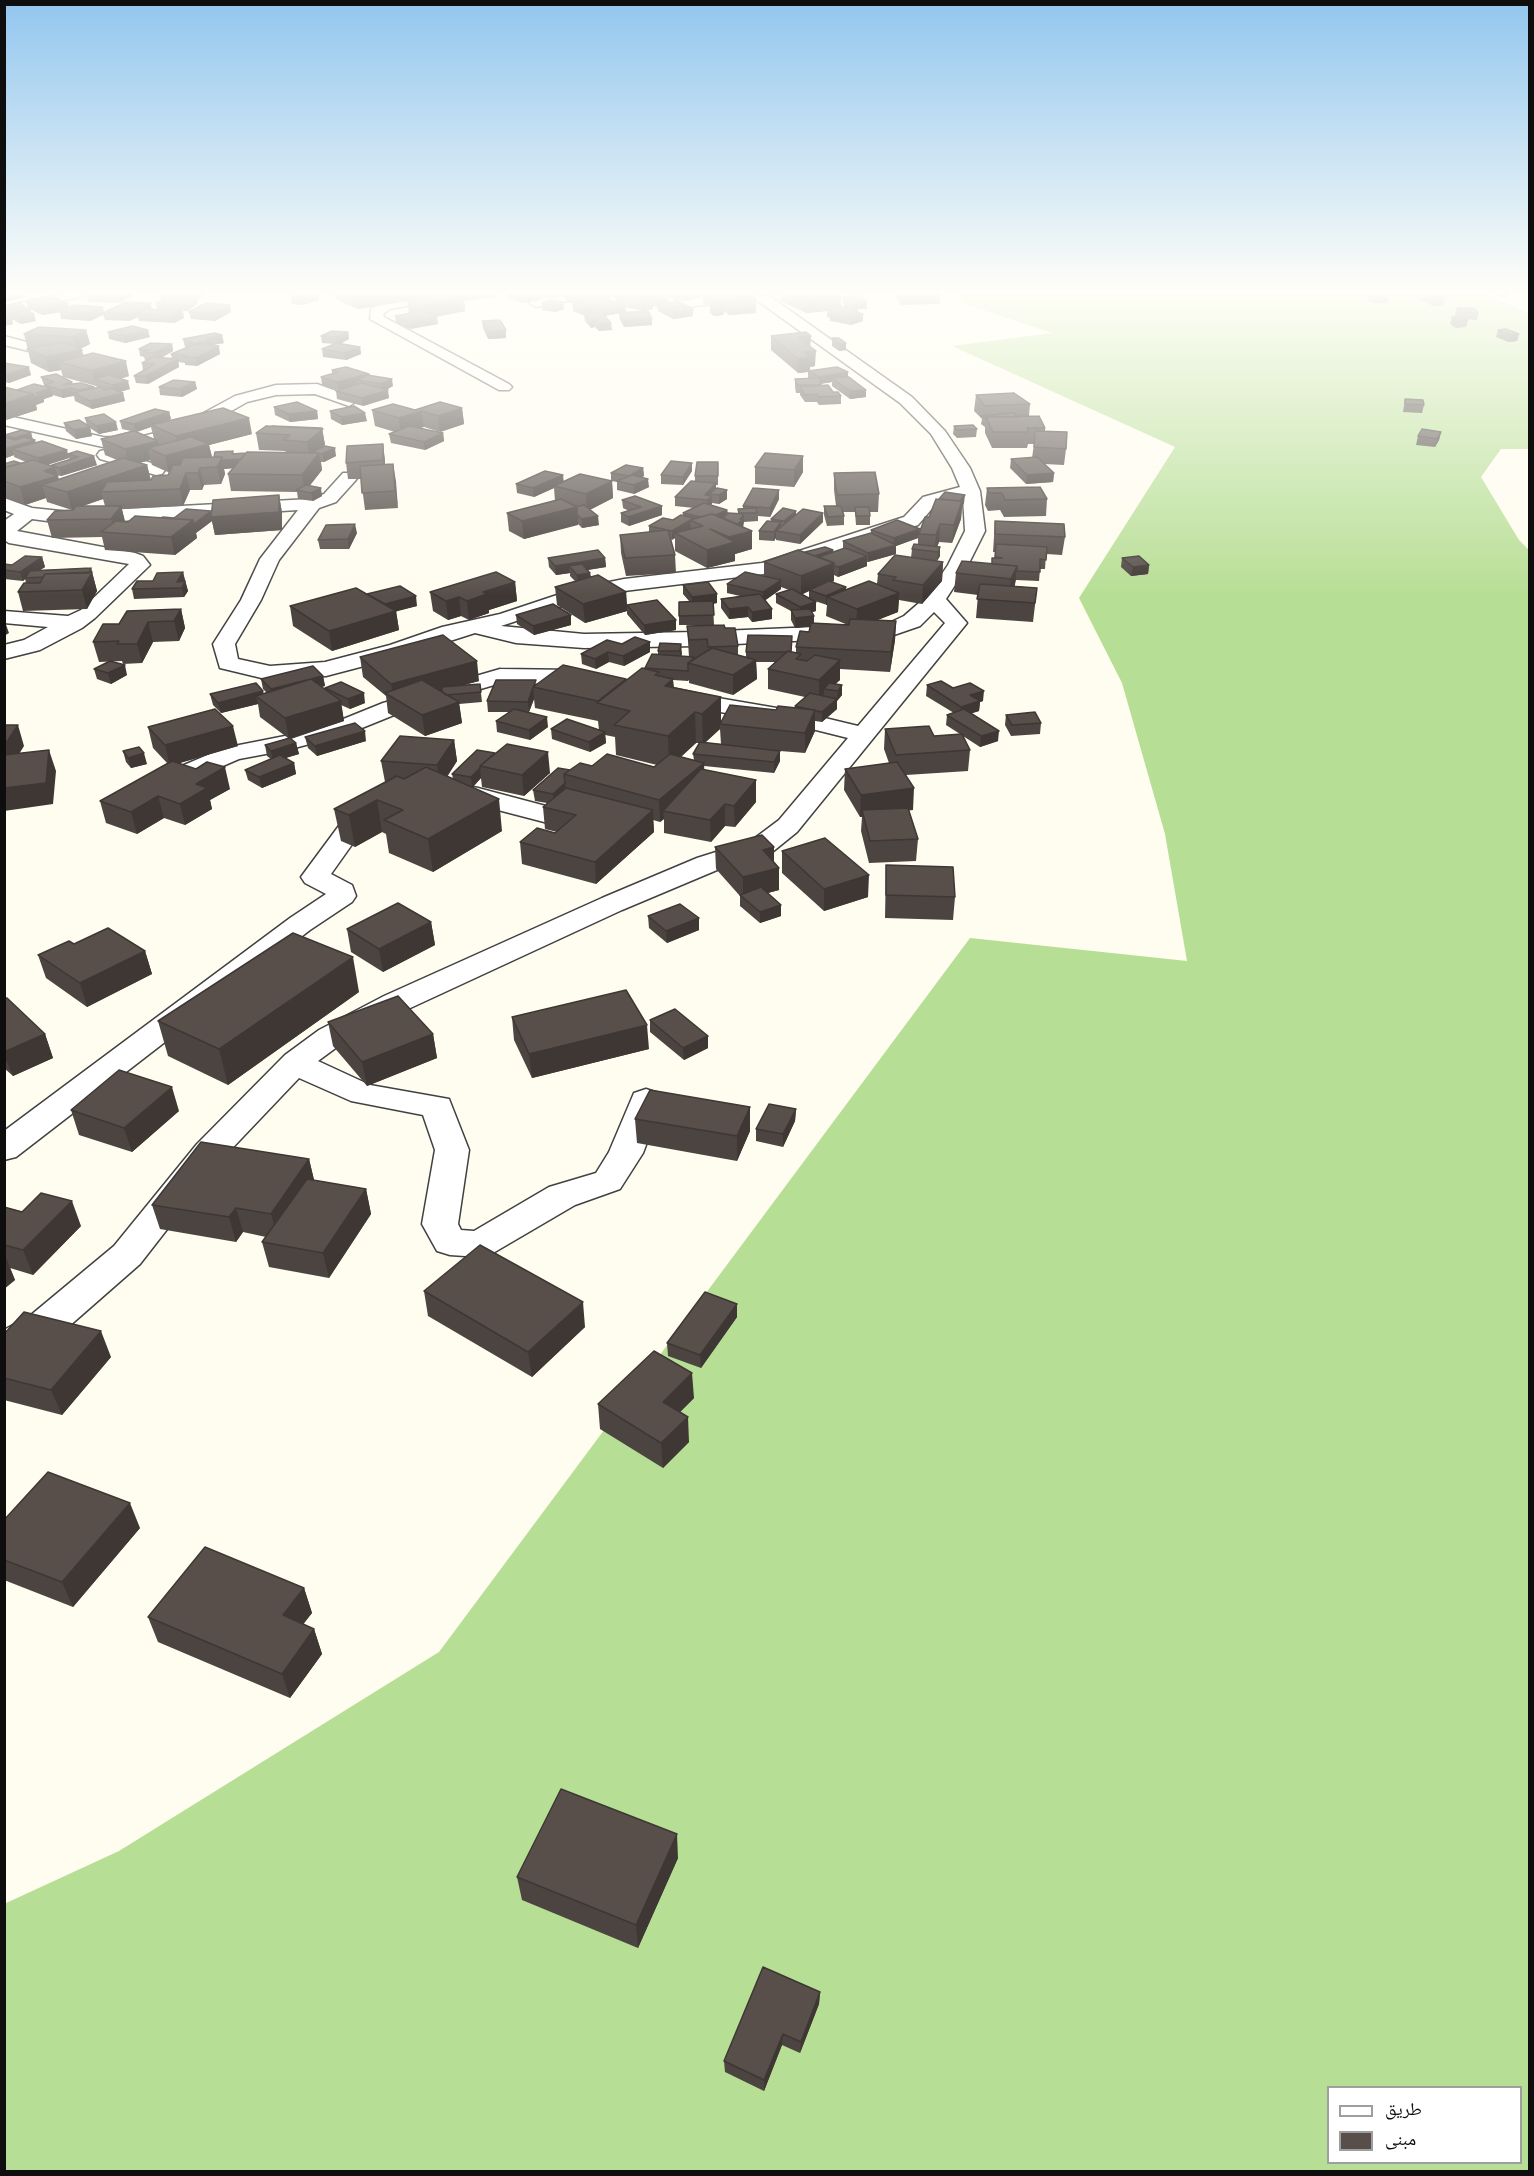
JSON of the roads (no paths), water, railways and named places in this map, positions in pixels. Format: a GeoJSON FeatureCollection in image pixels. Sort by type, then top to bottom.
{"type":"FeatureCollection","features":[{"type":"Feature","properties":{"kind":"street"},"geometry":{"type":"LineString","coordinates":[[4,420],[112,443],[160,439],[182,432],[241,399],[262,394]]}},
{"type":"Feature","properties":{"kind":"street"},"geometry":{"type":"LineString","coordinates":[[329,394],[349,401]]}},
{"type":"Feature","properties":{"kind":"street"},"geometry":{"type":"LineString","coordinates":[[472,627],[516,636],[584,641],[697,639],[891,630],[912,621],[935,600],[958,565],[975,531],[971,491],[961,468],[937,431],[897,394]]}},
{"type":"Feature","properties":{"kind":"street"},"geometry":{"type":"LineString","coordinates":[[66,434],[109,456],[156,470]]}},
{"type":"Feature","properties":{"kind":"street"},"geometry":{"type":"LineString","coordinates":[[4,503],[17,517],[70,518],[312,504],[330,498],[349,477]]}},
{"type":"Feature","properties":{"kind":"street"},"geometry":{"type":"LineString","coordinates":[[312,504],[270,559],[251,600],[224,644],[228,663],[270,673],[326,669],[506,619],[575,595],[624,585],[765,569],[911,521],[929,501],[954,493],[971,491]]}},
{"type":"Feature","properties":{"kind":"street"},"geometry":{"type":"LineString","coordinates":[[4,669],[32,645],[88,614],[139,567],[139,562],[128,557],[16,539],[6,531],[17,517]]}},
{"type":"Feature","properties":{"kind":"street"},"geometry":{"type":"LineString","coordinates":[[4,1348],[45,1325],[127,1255],[209,1152],[296,1062],[330,1037],[494,956],[706,864],[761,848],[788,826],[861,734],[956,623],[935,600]]}},
{"type":"Feature","properties":{"kind":"street"},"geometry":{"type":"LineString","coordinates":[[4,617],[74,623]]}},
{"type":"Feature","properties":{"kind":"street"},"geometry":{"type":"LineString","coordinates":[[4,652],[32,645]]}},
{"type":"Feature","properties":{"kind":"street"},"geometry":{"type":"LineString","coordinates":[[186,773],[233,753],[287,743],[339,729],[391,708],[500,676],[575,677],[612,688]]}},
{"type":"Feature","properties":{"kind":"street"},"geometry":{"type":"LineString","coordinates":[[657,695],[790,717],[861,734]]}},
{"type":"Feature","properties":{"kind":"street"},"geometry":{"type":"LineString","coordinates":[[434,791],[469,793],[548,815]]}},
{"type":"Feature","properties":{"kind":"street"},"geometry":{"type":"LineString","coordinates":[[4,1149],[300,924],[342,896],[342,891],[315,877],[368,803],[391,793]]}},
{"type":"Feature","properties":{"kind":"street"},"geometry":{"type":"LineString","coordinates":[[296,1062],[318,1076],[363,1095],[437,1107],[452,1149],[440,1224],[450,1242],[480,1244],[562,1196],[608,1181],[626,1153],[646,1100]]}}]}
